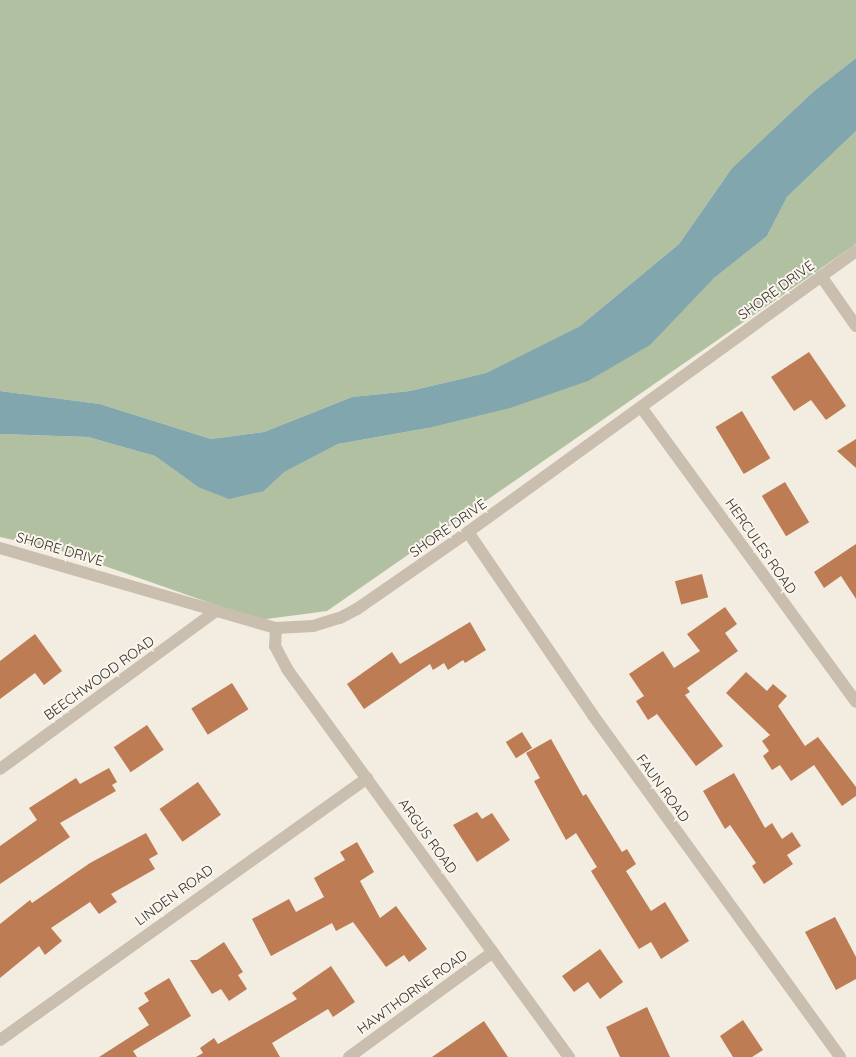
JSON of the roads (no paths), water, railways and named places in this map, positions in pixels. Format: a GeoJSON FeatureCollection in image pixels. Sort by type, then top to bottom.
{"type":"FeatureCollection","features":[{"type":"Feature","properties":{"kind":"street","name":"SHORE DRIVE"},"geometry":{"type":"LineString","coordinates":[[0,548],[276,628],[313,626],[358,609],[468,532],[856,251]]}},
{"type":"Feature","properties":{"kind":"street"},"geometry":{"type":"LineString","coordinates":[[821,276],[856,326]]}},
{"type":"Feature","properties":{"kind":"street","name":"HERCULES ROAD"},"geometry":{"type":"LineString","coordinates":[[641,407],[856,702]]}},
{"type":"Feature","properties":{"kind":"street","name":"FAUN ROAD"},"geometry":{"type":"LineString","coordinates":[[468,532],[592,714],[840,1057]]}},
{"type":"Feature","properties":{"kind":"street","name":"BEECHWOOD ROAD"},"geometry":{"type":"LineString","coordinates":[[0,769],[216,611]]}},
{"type":"Feature","properties":{"kind":"street","name":"ARGUS ROAD"},"geometry":{"type":"LineString","coordinates":[[276,628],[275,646],[287,669],[569,1057]]}},
{"type":"Feature","properties":{"kind":"street","name":"LINDEN ROAD"},"geometry":{"type":"LineString","coordinates":[[0,1040],[367,778]]}},
{"type":"Feature","properties":{"kind":"street","name":"HAWTHORNE ROAD"},"geometry":{"type":"LineString","coordinates":[[349,1057],[493,952]]}},
{"type":"Feature","properties":{"kind":"water"},"geometry":{"type":"Polygon","coordinates":[[[856,58],[856,131],[787,197],[767,236],[713,279],[650,345],[588,381],[510,408],[428,428],[338,444],[284,472],[264,491],[229,499],[198,487],[155,456],[88,437],[0,434],[0,391],[100,404],[211,439],[264,432],[352,397],[410,391],[486,373],[580,326],[679,244],[732,168],[814,91],[856,58]]]}}]}
